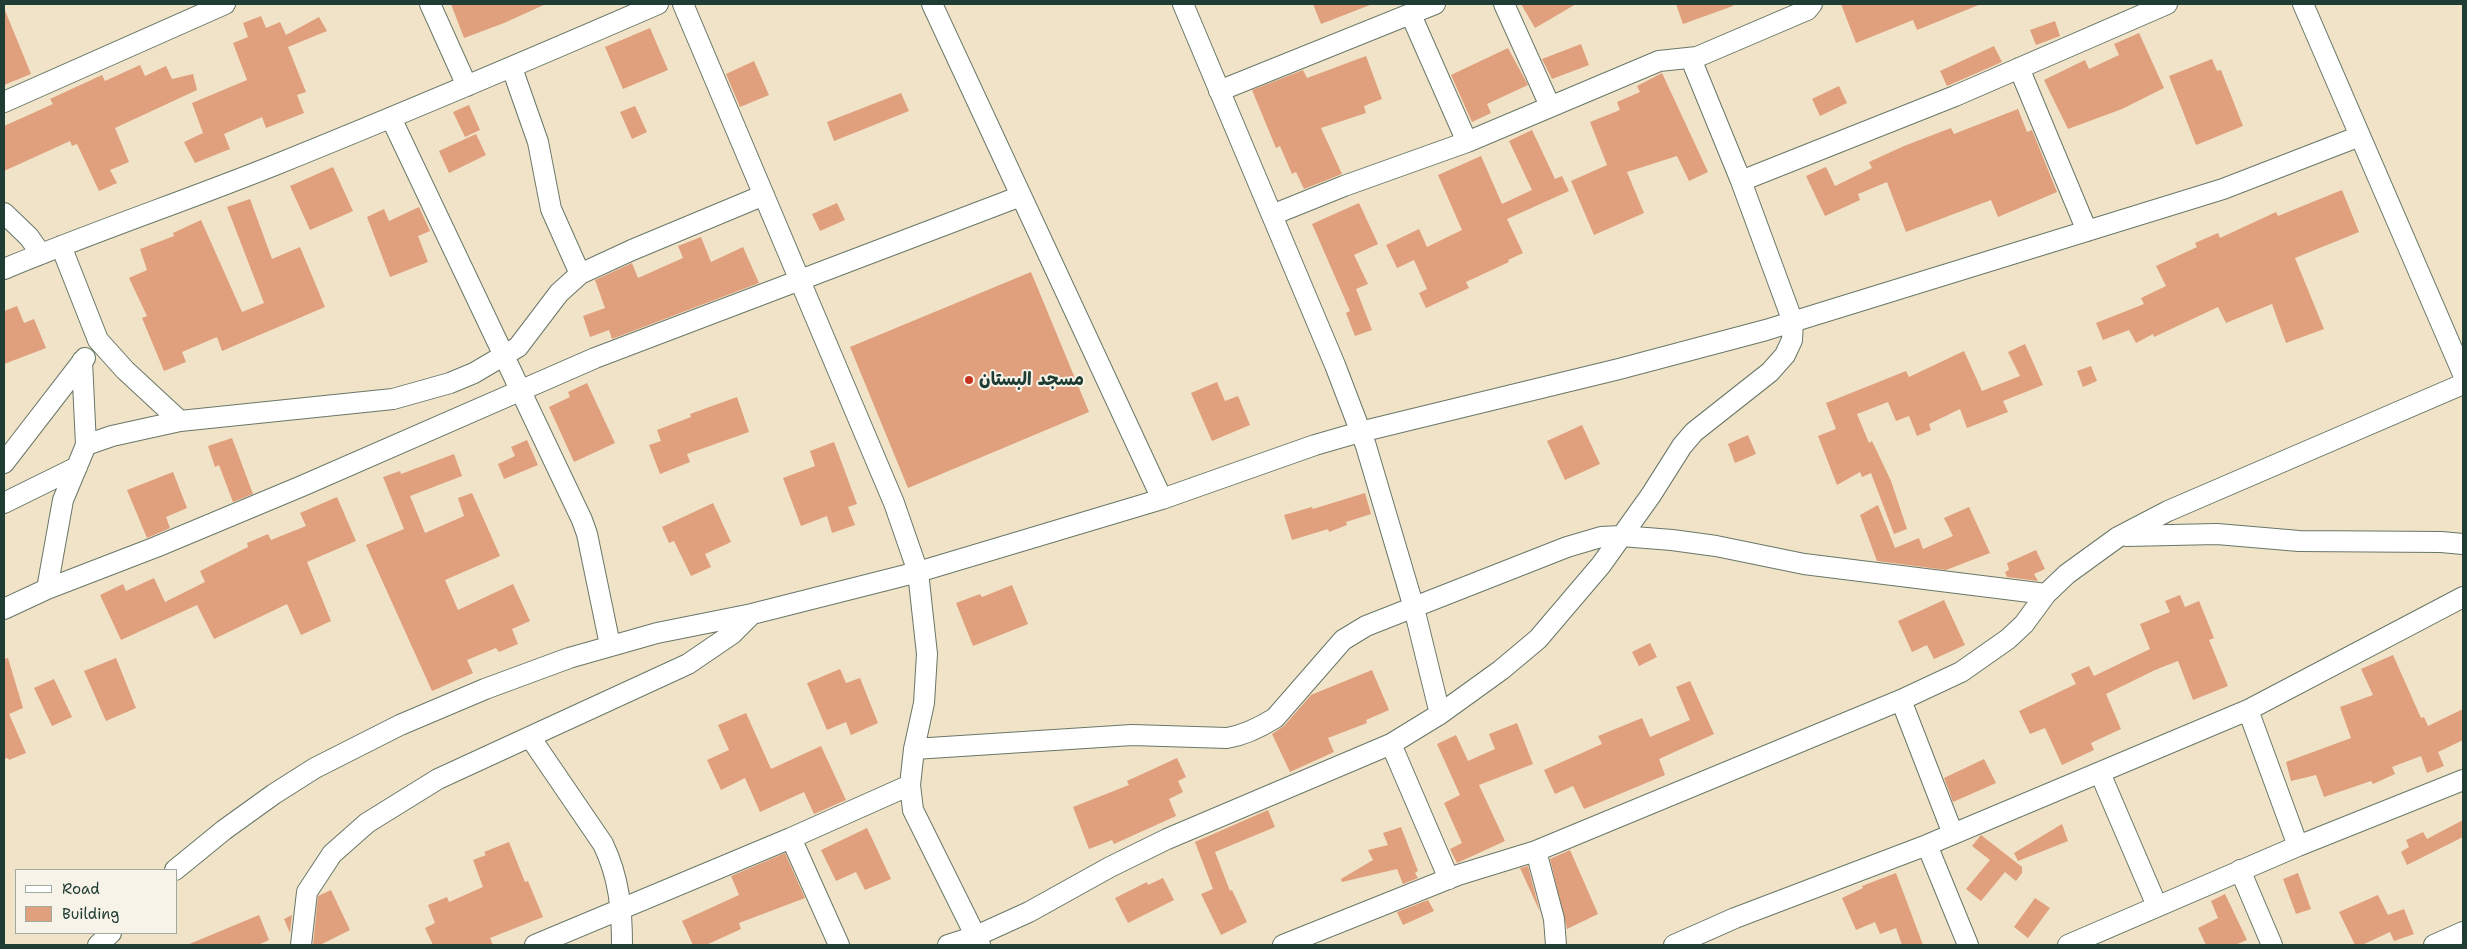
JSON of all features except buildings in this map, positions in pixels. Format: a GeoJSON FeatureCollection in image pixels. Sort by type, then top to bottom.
{"type":"FeatureCollection","features":[{"type":"Feature","properties":{"kind":"street"},"geometry":{"type":"LineString","coordinates":[[4,102],[225,4]]}},
{"type":"Feature","properties":{"kind":"street"},"geometry":{"type":"LineString","coordinates":[[430,4],[467,86]]}},
{"type":"Feature","properties":{"kind":"street"},"geometry":{"type":"LineString","coordinates":[[4,269],[273,166],[512,68],[658,4]]}},
{"type":"Feature","properties":{"kind":"street"},"geometry":{"type":"LineString","coordinates":[[683,4],[894,504],[918,572],[928,654],[928,678],[914,749],[910,785],[913,810],[978,941]]}},
{"type":"Feature","properties":{"kind":"street"},"geometry":{"type":"LineString","coordinates":[[932,4],[1162,499]]}},
{"type":"Feature","properties":{"kind":"street"},"geometry":{"type":"LineString","coordinates":[[1183,4],[1335,365],[1360,432],[1414,608],[1440,714]]}},
{"type":"Feature","properties":{"kind":"street"},"geometry":{"type":"LineString","coordinates":[[1219,91],[1435,4]]}},
{"type":"Feature","properties":{"kind":"street"},"geometry":{"type":"LineString","coordinates":[[1504,4],[1550,106]]}},
{"type":"Feature","properties":{"kind":"street"},"geometry":{"type":"LineString","coordinates":[[1272,215],[1344,186],[1467,142],[1666,59],[1691,59],[1761,31],[1807,10],[1812,4]]}},
{"type":"Feature","properties":{"kind":"street"},"geometry":{"type":"LineString","coordinates":[[1740,182],[1955,96],[2167,4]]}},
{"type":"Feature","properties":{"kind":"street"},"geometry":{"type":"LineString","coordinates":[[2303,4],[2463,374]]}},
{"type":"Feature","properties":{"kind":"street"},"geometry":{"type":"LineString","coordinates":[[1411,15],[1467,142]]}},
{"type":"Feature","properties":{"kind":"street"},"geometry":{"type":"LineString","coordinates":[[948,945],[978,941],[1110,867],[1167,839],[1391,744],[1440,714],[1500,670],[1538,638],[1601,565],[1656,488],[1682,446],[1694,432],[1770,372],[1785,355],[1792,340],[1793,322],[1691,59]]}},
{"type":"Feature","properties":{"kind":"street"},"geometry":{"type":"LineString","coordinates":[[512,68],[538,142],[551,209],[580,274]]}},
{"type":"Feature","properties":{"kind":"street"},"geometry":{"type":"LineString","coordinates":[[2019,68],[2087,231]]}},
{"type":"Feature","properties":{"kind":"street"},"geometry":{"type":"LineString","coordinates":[[391,118],[521,389],[587,534],[610,646]]}},
{"type":"Feature","properties":{"kind":"street"},"geometry":{"type":"LineString","coordinates":[[176,869],[224,830],[274,794],[356,746],[485,689],[610,646],[657,633],[752,614],[918,572],[1162,499],[1315,445],[1360,432],[1610,372],[1793,322],[2223,189],[2360,136]]}},
{"type":"Feature","properties":{"kind":"street"},"geometry":{"type":"LineString","coordinates":[[86,446],[112,436],[180,421],[393,399],[450,383],[504,356],[524,340],[559,293],[580,274],[632,250],[764,196]]}},
{"type":"Feature","properties":{"kind":"street"},"geometry":{"type":"LineString","coordinates":[[4,609],[47,589],[156,547],[302,486],[521,389],[690,321],[801,281],[1021,196]]}},
{"type":"Feature","properties":{"kind":"street"},"geometry":{"type":"LineString","coordinates":[[4,213],[29,237],[41,254]]}},
{"type":"Feature","properties":{"kind":"street"},"geometry":{"type":"LineString","coordinates":[[61,246],[98,340],[125,370],[180,421]]}},
{"type":"Feature","properties":{"kind":"street"},"geometry":{"type":"LineString","coordinates":[[4,463],[98,340]]}},
{"type":"Feature","properties":{"kind":"street"},"geometry":{"type":"LineString","coordinates":[[47,589],[63,500],[86,446],[82,361]]}},
{"type":"Feature","properties":{"kind":"street"},"geometry":{"type":"LineString","coordinates":[[1283,945],[1449,879],[1536,851],[1901,700],[1961,672],[1986,655],[2024,624],[2046,594],[2092,554],[2118,537],[2168,511],[2463,384]]}},
{"type":"Feature","properties":{"kind":"street"},"geometry":{"type":"LineString","coordinates":[[4,503],[77,467]]}},
{"type":"Feature","properties":{"kind":"street"},"geometry":{"type":"LineString","coordinates":[[2118,537],[2217,534],[2299,541],[2441,542],[2463,544]]}},
{"type":"Feature","properties":{"kind":"street"},"geometry":{"type":"LineString","coordinates":[[914,749],[1132,735],[1227,738],[1240,736],[1260,727],[1282,711],[1342,640],[1366,626],[1567,547],[1601,537],[1621,536],[1716,546],[1804,564],[2046,594]]}},
{"type":"Feature","properties":{"kind":"street"},"geometry":{"type":"LineString","coordinates":[[1674,945],[1735,918],[1927,846],[2248,710],[2463,597]]}},
{"type":"Feature","properties":{"kind":"street"},"geometry":{"type":"LineString","coordinates":[[301,945],[307,892],[332,854],[367,823],[438,779],[688,664],[732,634],[752,614]]}},
{"type":"Feature","properties":{"kind":"street"},"geometry":{"type":"LineString","coordinates":[[1901,700],[1953,834]]}},
{"type":"Feature","properties":{"kind":"street"},"geometry":{"type":"LineString","coordinates":[[2248,710],[2298,846]]}},
{"type":"Feature","properties":{"kind":"street"},"geometry":{"type":"LineString","coordinates":[[530,737],[603,844],[617,880],[621,909],[622,945]]}},
{"type":"Feature","properties":{"kind":"street"},"geometry":{"type":"LineString","coordinates":[[1391,744],[1449,879]]}},
{"type":"Feature","properties":{"kind":"street"},"geometry":{"type":"LineString","coordinates":[[2100,773],[2157,906]]}},
{"type":"Feature","properties":{"kind":"street"},"geometry":{"type":"LineString","coordinates":[[2068,945],[2240,870],[2463,780]]}},
{"type":"Feature","properties":{"kind":"street"},"geometry":{"type":"LineString","coordinates":[[535,945],[791,838],[910,785]]}},
{"type":"Feature","properties":{"kind":"street"},"geometry":{"type":"LineString","coordinates":[[791,838],[838,945]]}},
{"type":"Feature","properties":{"kind":"street"},"geometry":{"type":"LineString","coordinates":[[1927,846],[1968,945]]}},
{"type":"Feature","properties":{"kind":"street"},"geometry":{"type":"LineString","coordinates":[[1536,851],[1554,918],[1556,945]]}},
{"type":"Feature","properties":{"kind":"street"},"geometry":{"type":"LineString","coordinates":[[2240,870],[2272,945]]}},
{"type":"Feature","properties":{"kind":"street"},"geometry":{"type":"LineString","coordinates":[[2434,945],[2463,932]]}},
{"type":"Feature","properties":{"kind":"street"},"geometry":{"type":"LineString","coordinates":[[98,945],[110,934]]}},
{"type":"Feature","properties":{"kind":"place","name":"مسجد البستان"},"geometry":{"type":"Point","coordinates":[969,380]}}]}
